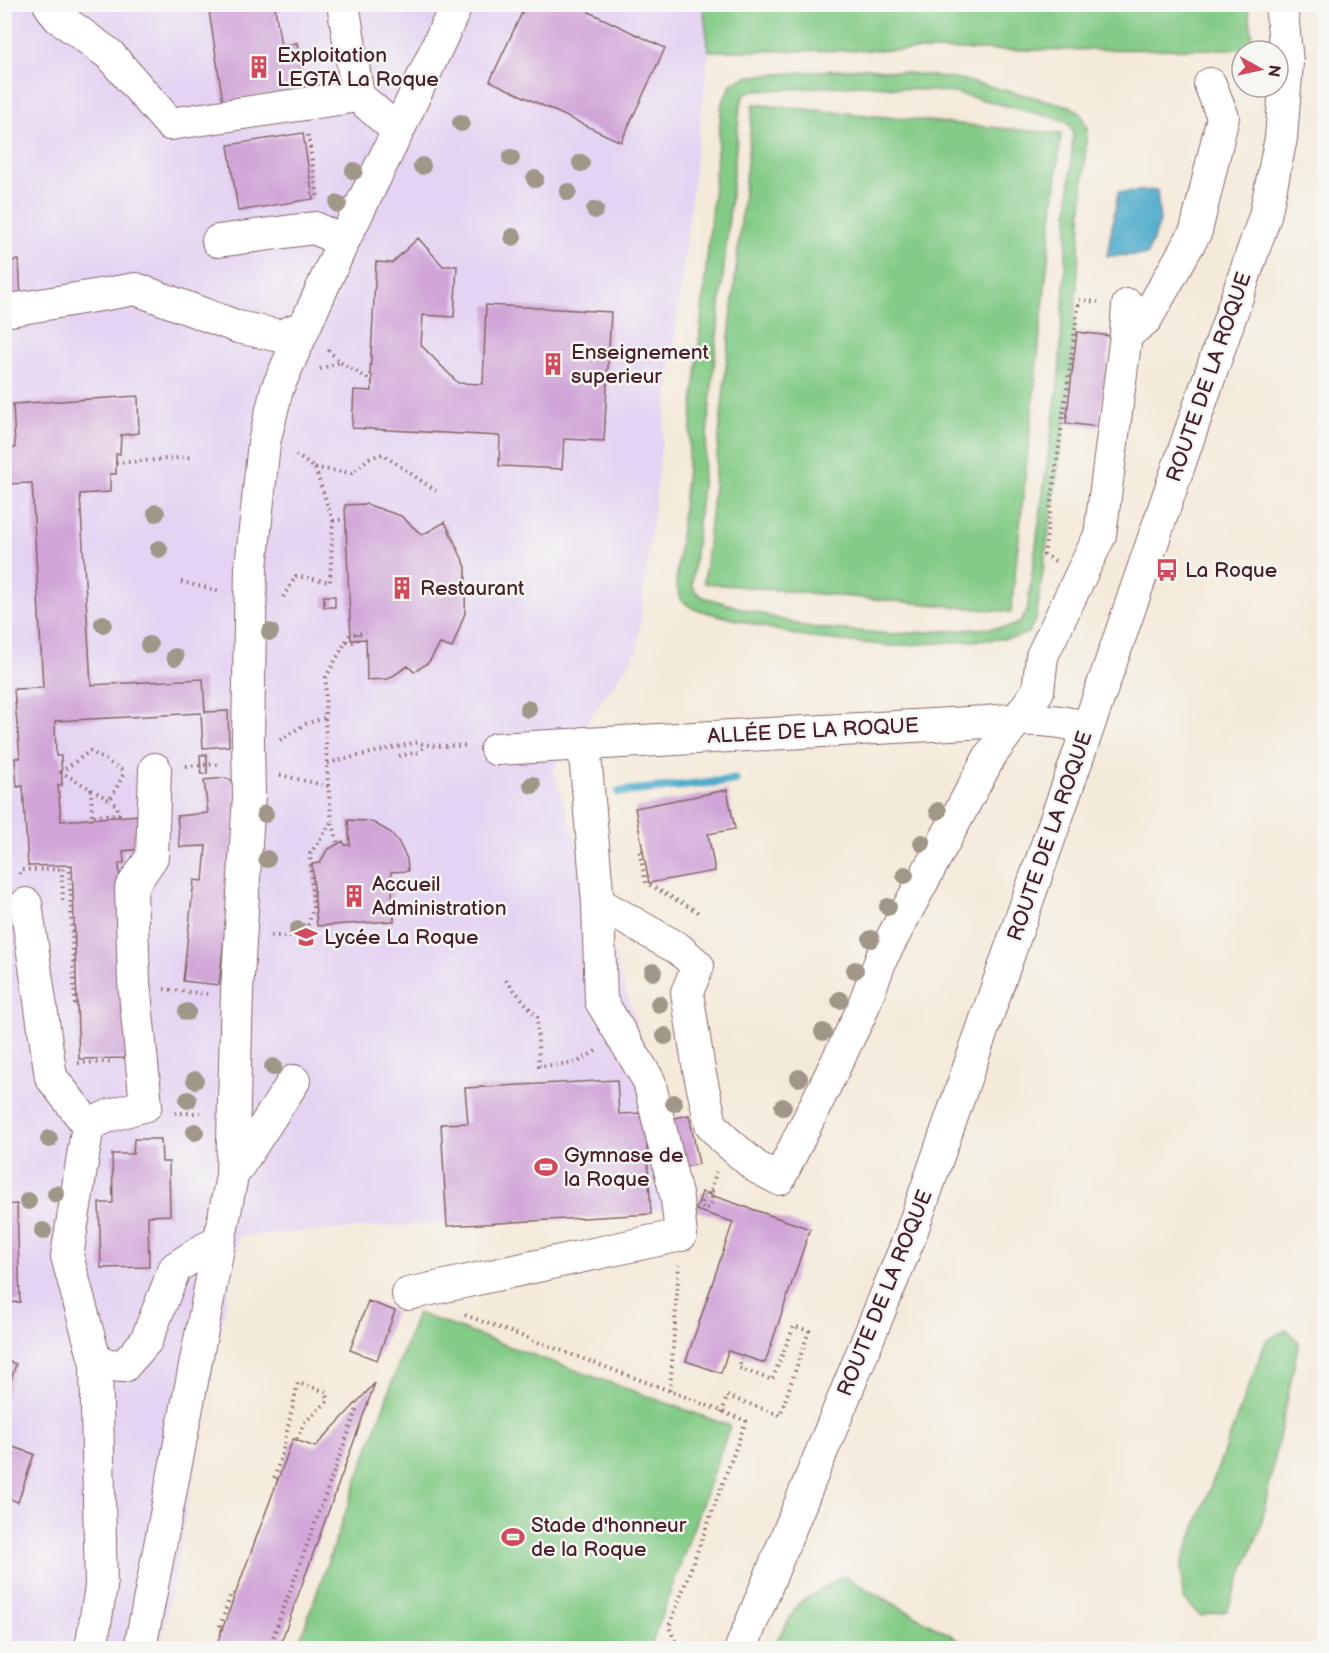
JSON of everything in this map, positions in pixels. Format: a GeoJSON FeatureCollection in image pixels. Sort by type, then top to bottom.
{"type":"FeatureCollection","features":[{"type":"Feature","properties":{"kind":"street"},"geometry":{"type":"LineString","coordinates":[[49,4],[58,17],[109,54],[170,124],[358,96]]}},
{"type":"Feature","properties":{"kind":"street"},"geometry":{"type":"LineString","coordinates":[[343,4],[358,96],[398,131]]}},
{"type":"Feature","properties":{"kind":"street"},"geometry":{"type":"LineString","coordinates":[[140,1648],[232,1176],[241,933],[249,796],[251,567],[264,443],[277,389],[343,242],[457,4]]}},
{"type":"Feature","properties":{"kind":"street","name":"ROUTE DE LA ROQUE"},"geometry":{"type":"LineString","coordinates":[[741,1648],[909,1239],[1265,216],[1281,138],[1287,62],[1281,4]]}},
{"type":"Feature","properties":{"kind":"street"},"geometry":{"type":"LineString","coordinates":[[597,903],[679,949],[698,966],[687,992],[699,1070],[711,1124],[724,1139],[756,1167],[778,1179],[860,1015],[882,957],[990,756],[1038,691],[1042,656],[1100,535],[1127,320],[1146,319],[1196,231],[1222,117],[1210,84]]}},
{"type":"Feature","properties":{"kind":"street"},"geometry":{"type":"LineString","coordinates":[[218,241],[315,228],[343,242]]}},
{"type":"Feature","properties":{"kind":"street"},"geometry":{"type":"LineString","coordinates":[[4,311],[136,289],[238,327],[280,336],[305,326]]}},
{"type":"Feature","properties":{"kind":"street","name":"ALLÉE DE LA ROQUE"},"geometry":{"type":"LineString","coordinates":[[496,749],[986,722],[1018,718],[1071,723],[1087,728]]}},
{"type":"Feature","properties":{"kind":"street"},"geometry":{"type":"LineString","coordinates":[[408,1294],[681,1235],[677,1199],[649,1082],[601,1001],[597,903],[584,743]]}},
{"type":"Feature","properties":{"kind":"street"},"geometry":{"type":"LineString","coordinates":[[88,1125],[111,1115],[146,1105],[135,982],[131,888],[152,857],[155,769]]}},
{"type":"Feature","properties":{"kind":"street"},"geometry":{"type":"LineString","coordinates":[[26,904],[51,1077],[88,1125],[67,1256],[96,1364],[101,1587],[91,1648]]}},
{"type":"Feature","properties":{"kind":"street"},"geometry":{"type":"LineString","coordinates":[[232,1176],[294,1081]]}},
{"type":"Feature","properties":{"kind":"street"},"geometry":{"type":"LineString","coordinates":[[96,1364],[124,1366],[146,1341],[176,1268],[219,1240]]}},
{"type":"Feature","properties":{"kind":"path"},"geometry":{"type":"LineString","coordinates":[[307,128],[318,198]]}},
{"type":"Feature","properties":{"kind":"path"},"geometry":{"type":"LineString","coordinates":[[1060,564],[1044,555],[1079,300],[1127,320]]}},
{"type":"Feature","properties":{"kind":"path"},"geometry":{"type":"LineString","coordinates":[[305,326],[340,362],[372,382]]}},
{"type":"Feature","properties":{"kind":"path"},"geometry":{"type":"LineString","coordinates":[[264,443],[289,451],[315,468],[352,473],[369,458],[382,454],[436,491]]}},
{"type":"Feature","properties":{"kind":"path"},"geometry":{"type":"LineString","coordinates":[[116,463],[192,458]]}},
{"type":"Feature","properties":{"kind":"path"},"geometry":{"type":"LineString","coordinates":[[249,622],[276,608],[296,576],[330,582],[333,521],[315,468]]}},
{"type":"Feature","properties":{"kind":"path"},"geometry":{"type":"LineString","coordinates":[[333,521],[346,519]]}},
{"type":"Feature","properties":{"kind":"path"},"geometry":{"type":"LineString","coordinates":[[181,582],[226,592]]}},
{"type":"Feature","properties":{"kind":"path"},"geometry":{"type":"LineString","coordinates":[[346,642],[357,642],[357,633]]}},
{"type":"Feature","properties":{"kind":"path"},"geometry":{"type":"LineString","coordinates":[[338,844],[332,821],[328,786],[326,677],[350,634],[366,633]]}},
{"type":"Feature","properties":{"kind":"path"},"geometry":{"type":"LineString","coordinates":[[292,733],[305,724],[325,718]]}},
{"type":"Feature","properties":{"kind":"path"},"geometry":{"type":"LineString","coordinates":[[328,763],[418,742],[425,746],[448,745]]}},
{"type":"Feature","properties":{"kind":"path"},"geometry":{"type":"LineString","coordinates":[[399,756],[419,752],[425,746]]}},
{"type":"Feature","properties":{"kind":"path"},"geometry":{"type":"LineString","coordinates":[[91,789],[93,817],[119,814],[117,806],[110,800],[91,789],[61,772],[90,751],[124,772],[206,764]]}},
{"type":"Feature","properties":{"kind":"path"},"geometry":{"type":"LineString","coordinates":[[110,800],[124,772]]}},
{"type":"Feature","properties":{"kind":"path"},"geometry":{"type":"LineString","coordinates":[[296,779],[328,786]]}},
{"type":"Feature","properties":{"kind":"path"},"geometry":{"type":"LineString","coordinates":[[241,933],[292,936],[306,931],[313,909],[310,854],[332,821]]}},
{"type":"Feature","properties":{"kind":"path"},"geometry":{"type":"LineString","coordinates":[[643,850],[639,850],[646,883],[698,912]]}},
{"type":"Feature","properties":{"kind":"path"},"geometry":{"type":"LineString","coordinates":[[20,870],[69,867],[75,1005]]}},
{"type":"Feature","properties":{"kind":"path"},"geometry":{"type":"LineString","coordinates":[[62,869],[63,900]]}},
{"type":"Feature","properties":{"kind":"path"},"geometry":{"type":"LineString","coordinates":[[506,980],[537,1017],[539,1066],[576,1063],[622,1036]]}},
{"type":"Feature","properties":{"kind":"path"},"geometry":{"type":"LineString","coordinates":[[184,992],[207,994]]}},
{"type":"Feature","properties":{"kind":"path"},"geometry":{"type":"LineString","coordinates":[[77,1063],[104,1060],[114,1062]]}},
{"type":"Feature","properties":{"kind":"path"},"geometry":{"type":"LineString","coordinates":[[179,1113],[205,1113]]}},
{"type":"Feature","properties":{"kind":"path"},"geometry":{"type":"LineString","coordinates":[[670,1391],[681,1235]]}},
{"type":"Feature","properties":{"kind":"path"},"geometry":{"type":"LineString","coordinates":[[463,1314],[746,1421],[669,1627],[675,1641],[672,1648]]}},
{"type":"Feature","properties":{"kind":"path"},"geometry":{"type":"LineString","coordinates":[[722,1413],[728,1396],[780,1415],[809,1331],[794,1326],[772,1380],[739,1368],[742,1358]]}},
{"type":"Feature","properties":{"kind":"path"},"geometry":{"type":"LineString","coordinates":[[278,1480],[274,1480],[298,1383],[327,1392],[328,1401],[304,1423],[296,1441]]}},
{"type":"Feature","properties":{"kind":"path"},"geometry":{"type":"LineString","coordinates":[[269,1648],[357,1409]]}},
{"type":"Feature","properties":{"kind":"path"},"geometry":{"type":"LineString","coordinates":[[222,1630],[219,1629],[231,1594],[234,1595]]}},
{"type":"Feature","properties":{"kind":"shaded area","name":"Lycée La Roque"},"geometry":{"type":"Polygon","coordinates":[[[5,5],[703,5],[709,51],[637,651],[553,770],[663,1104],[665,1209],[239,1236],[160,1648],[5,1648],[5,5]]]}},
{"type":"Feature","properties":{"kind":"green space"},"geometry":{"type":"Polygon","coordinates":[[[703,5],[1248,5],[1253,39],[1230,39],[1230,49],[709,51],[703,5]]]}},
{"type":"Feature","properties":{"kind":"green space"},"geometry":{"type":"Polygon","coordinates":[[[865,68],[959,79],[1070,106],[1080,113],[1087,127],[1071,378],[1036,619],[1028,633],[1014,638],[892,646],[804,637],[694,609],[681,600],[676,584],[722,102],[733,82],[750,76],[865,68]],[[862,85],[751,91],[744,95],[740,107],[692,584],[695,591],[703,597],[807,627],[894,634],[1009,627],[1018,624],[1027,612],[1059,376],[1073,132],[1070,126],[1062,120],[956,93],[862,85]]]}},
{"type":"Feature","properties":{"kind":"green space"},"geometry":{"type":"Polygon","coordinates":[[[753,104],[1061,134],[1011,612],[704,583],[753,104]]]}},
{"type":"Feature","properties":{"kind":"green space","name":"Stade d'honneur de la Roque"},"geometry":{"type":"Polygon","coordinates":[[[417,1313],[730,1426],[650,1648],[297,1648],[417,1313]]]}},
{"type":"Feature","properties":{"kind":"green space"},"geometry":{"type":"Polygon","coordinates":[[[1286,1329],[1299,1342],[1260,1529],[1227,1611],[1200,1616],[1183,1598],[1181,1565],[1266,1341],[1286,1329]]]}},
{"type":"Feature","properties":{"kind":"green space"},"geometry":{"type":"Polygon","coordinates":[[[843,1576],[974,1648],[773,1648],[799,1603],[843,1576]]]}},
{"type":"Feature","properties":{"kind":"water"},"geometry":{"type":"Polygon","coordinates":[[[1157,190],[1160,222],[1147,255],[1107,256],[1118,192],[1157,190]]]}},
{"type":"Feature","properties":{"kind":"building","name":"Exploitation LEGTA La Roque"},"geometry":{"type":"Polygon","coordinates":[[[208,4],[286,4],[286,6],[275,8],[281,46],[297,43],[304,89],[223,102],[208,4]]]}},
{"type":"Feature","properties":{"kind":"building"},"geometry":{"type":"Polygon","coordinates":[[[526,4],[592,4],[589,12],[665,48],[621,142],[490,81],[526,4]]]}},
{"type":"Feature","properties":{"kind":"building","name":"Exploitation LEGTA La Roque"},"geometry":{"type":"Polygon","coordinates":[[[303,133],[313,199],[238,211],[228,145],[303,133]]]}},
{"type":"Feature","properties":{"kind":"building","name":"Enseignement superieur"},"geometry":{"type":"Polygon","coordinates":[[[418,238],[443,266],[457,266],[454,317],[423,315],[421,345],[458,383],[483,384],[486,305],[611,312],[604,441],[564,439],[562,469],[499,466],[500,436],[352,428],[354,390],[372,391],[372,375],[370,374],[376,262],[392,263],[418,238]]]}},
{"type":"Feature","properties":{"kind":"building"},"geometry":{"type":"Polygon","coordinates":[[[19,260],[21,298],[4,299],[4,261],[19,260]]]}},
{"type":"Feature","properties":{"kind":"building"},"geometry":{"type":"Polygon","coordinates":[[[1077,332],[1111,336],[1099,427],[1066,423],[1077,332]]]}},
{"type":"Feature","properties":{"kind":"building"},"geometry":{"type":"Polygon","coordinates":[[[138,396],[139,433],[121,435],[120,454],[116,454],[116,474],[110,474],[110,492],[80,494],[91,685],[203,679],[205,712],[228,711],[229,746],[203,748],[201,713],[55,721],[56,756],[61,756],[62,785],[58,785],[61,821],[140,815],[141,849],[123,851],[124,863],[119,863],[127,1058],[79,1059],[72,865],[28,866],[23,786],[17,787],[15,758],[20,758],[14,689],[43,688],[32,483],[4,484],[4,449],[15,448],[13,404],[138,396]]]}},
{"type":"Feature","properties":{"kind":"building","name":"Restaurant"},"geometry":{"type":"Polygon","coordinates":[[[366,504],[401,516],[422,535],[445,522],[466,567],[465,613],[452,648],[440,644],[429,662],[414,672],[408,666],[388,679],[367,680],[366,639],[351,640],[345,505],[366,504]]]}},
{"type":"Feature","properties":{"kind":"building"},"geometry":{"type":"Polygon","coordinates":[[[324,596],[335,596],[335,607],[324,607],[324,596]]]}},
{"type":"Feature","properties":{"kind":"building"},"geometry":{"type":"Polygon","coordinates":[[[200,755],[207,755],[207,774],[201,774],[200,755]]]}},
{"type":"Feature","properties":{"kind":"building"},"geometry":{"type":"Polygon","coordinates":[[[225,778],[232,780],[235,804],[230,884],[219,985],[183,981],[194,880],[203,881],[206,846],[180,847],[177,816],[208,813],[204,780],[225,778]]]}},
{"type":"Feature","properties":{"kind":"building"},"geometry":{"type":"Polygon","coordinates":[[[727,790],[735,829],[708,834],[715,871],[649,883],[635,808],[727,790]]]}},
{"type":"Feature","properties":{"kind":"building","name":"Accueil Administration"},"geometry":{"type":"Polygon","coordinates":[[[348,820],[374,823],[390,832],[398,841],[407,859],[408,871],[391,872],[394,921],[317,926],[312,864],[320,863],[327,850],[343,841],[345,845],[350,845],[348,820]]]}},
{"type":"Feature","properties":{"kind":"building"},"geometry":{"type":"Polygon","coordinates":[[[4,964],[7,964],[11,1018],[4,1018],[4,964]]]}},
{"type":"Feature","properties":{"kind":"building","name":"Gymnase de la Roque"},"geometry":{"type":"Polygon","coordinates":[[[617,1080],[619,1114],[645,1113],[651,1214],[447,1226],[441,1124],[468,1123],[465,1088],[617,1080]]]}},
{"type":"Feature","properties":{"kind":"building"},"geometry":{"type":"Polygon","coordinates":[[[689,1115],[699,1164],[679,1168],[669,1119],[689,1115]]]}},
{"type":"Feature","properties":{"kind":"building"},"geometry":{"type":"Polygon","coordinates":[[[134,1139],[161,1139],[162,1162],[169,1162],[170,1215],[148,1216],[149,1267],[101,1268],[99,1203],[113,1203],[112,1154],[133,1154],[134,1139]]]}},
{"type":"Feature","properties":{"kind":"building"},"geometry":{"type":"Polygon","coordinates":[[[702,1192],[810,1229],[765,1363],[728,1351],[721,1373],[686,1361],[733,1222],[696,1210],[702,1192]]]}},
{"type":"Feature","properties":{"kind":"building"},"geometry":{"type":"Polygon","coordinates":[[[17,1204],[20,1302],[4,1303],[4,1205],[17,1204]]]}},
{"type":"Feature","properties":{"kind":"building"},"geometry":{"type":"Polygon","coordinates":[[[368,1301],[395,1311],[377,1360],[350,1350],[368,1301]]]}},
{"type":"Feature","properties":{"kind":"building"},"geometry":{"type":"Polygon","coordinates":[[[4,1360],[16,1364],[5,1399],[4,1398],[4,1360]]]}},
{"type":"Feature","properties":{"kind":"building"},"geometry":{"type":"Polygon","coordinates":[[[375,1383],[279,1648],[216,1646],[293,1439],[315,1447],[375,1383]]]}},
{"type":"Feature","properties":{"kind":"building"},"geometry":{"type":"Polygon","coordinates":[[[4,1444],[34,1454],[18,1502],[4,1497],[4,1444]]]}},
{"type":"Feature","properties":{"kind":"waterway"},"geometry":{"type":"LineString","coordinates":[[619,792],[735,780]]}},
{"type":"Feature","properties":{"kind":"place","name":"Exploitation LEGTA La Roque"},"geometry":{"type":"Point","coordinates":[259,67]}},
{"type":"Feature","properties":{"kind":"place","name":"Enseignement superieur"},"geometry":{"type":"Point","coordinates":[553,364]}},
{"type":"Feature","properties":{"kind":"place","name":"La Roque"},"geometry":{"type":"Point","coordinates":[1167,570]}},
{"type":"Feature","properties":{"kind":"place","name":"Restaurant"},"geometry":{"type":"Point","coordinates":[402,588]}},
{"type":"Feature","properties":{"kind":"place","name":"Accueil Administration"},"geometry":{"type":"Point","coordinates":[354,896]}},
{"type":"Feature","properties":{"kind":"place","name":"Lycée La Roque"},"geometry":{"type":"Point","coordinates":[306,937]}},
{"type":"Feature","properties":{"kind":"place","name":"Gymnase de la Roque"},"geometry":{"type":"Point","coordinates":[546,1167]}},
{"type":"Feature","properties":{"kind":"place","name":"Stade d'honneur de la Roque"},"geometry":{"type":"Point","coordinates":[513,1537]}}]}
